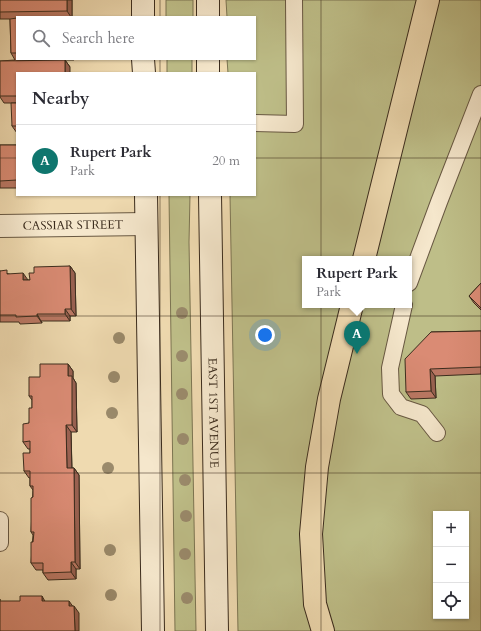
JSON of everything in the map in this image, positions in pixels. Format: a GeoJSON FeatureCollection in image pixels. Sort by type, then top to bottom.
{"type":"FeatureCollection","features":[{"type":"Feature","properties":{"kind":"highway"},"geometry":{"type":"LineString","coordinates":[[365,256],[428,0]]}},
{"type":"Feature","properties":{"kind":"highway"},"geometry":{"type":"LineString","coordinates":[[323,631],[315,604],[311,534],[317,467],[329,399],[351,308]]}},
{"type":"Feature","properties":{"kind":"main road"},"geometry":{"type":"LineString","coordinates":[[142,0],[143,16]]}},
{"type":"Feature","properties":{"kind":"main road"},"geometry":{"type":"LineString","coordinates":[[208,0],[208,16]]}},
{"type":"Feature","properties":{"kind":"main road"},"geometry":{"type":"LineString","coordinates":[[143,60],[144,72]]}},
{"type":"Feature","properties":{"kind":"main road"},"geometry":{"type":"LineString","coordinates":[[208,60],[208,72]]}},
{"type":"Feature","properties":{"kind":"main road"},"geometry":{"type":"LineString","coordinates":[[146,196],[153,631]]}},
{"type":"Feature","properties":{"kind":"main road","name":"EAST 1ST AVENUE"},"geometry":{"type":"LineString","coordinates":[[210,196],[217,631]]}},
{"type":"Feature","properties":{"kind":"main road","name":"CASSIAR STREET"},"geometry":{"type":"LineString","coordinates":[[0,226],[146,224]]}},
{"type":"Feature","properties":{"kind":"lane"},"geometry":{"type":"LineString","coordinates":[[256,123],[296,124],[294,0]]}},
{"type":"Feature","properties":{"kind":"lane"},"geometry":{"type":"LineString","coordinates":[[412,275],[481,94]]}},
{"type":"Feature","properties":{"kind":"lane"},"geometry":{"type":"LineString","coordinates":[[403,308],[390,368],[391,394],[401,407],[422,414],[437,433]]}},
{"type":"Feature","properties":{"kind":"lane"},"geometry":{"type":"LineString","coordinates":[[0,520],[0,543]]}},
{"type":"Feature","properties":{"kind":"green space"},"geometry":{"type":"Polygon","coordinates":[[[166,0],[193,0],[193,16],[166,16],[166,0]]]}},
{"type":"Feature","properties":{"kind":"green space"},"geometry":{"type":"Polygon","coordinates":[[[226,0],[481,0],[481,631],[238,631],[230,196],[256,196],[256,72],[228,72],[227,60],[256,60],[256,16],[227,16],[226,0]]]}},
{"type":"Feature","properties":{"kind":"green space"},"geometry":{"type":"Polygon","coordinates":[[[167,60],[192,60],[192,72],[167,72],[167,60]]]}},
{"type":"Feature","properties":{"kind":"green space"},"geometry":{"type":"Polygon","coordinates":[[[169,196],[190,196],[189,242],[196,631],[175,631],[169,196]]]}},
{"type":"Feature","properties":{"kind":"building"},"geometry":{"type":"Polygon","coordinates":[[[0,0],[67,0],[67,11],[0,12],[0,0]]]}},
{"type":"Feature","properties":{"kind":"building"},"geometry":{"type":"Polygon","coordinates":[[[16,18],[16,53],[11,53],[10,19],[16,18]]]}},
{"type":"Feature","properties":{"kind":"building"},"geometry":{"type":"Polygon","coordinates":[[[65,60],[65,72],[16,72],[16,96],[0,96],[0,61],[65,60]]]}},
{"type":"Feature","properties":{"kind":"building"},"geometry":{"type":"Polygon","coordinates":[[[11,103],[16,103],[16,126],[12,126],[11,103]]]}},
{"type":"Feature","properties":{"kind":"building"},"geometry":{"type":"Polygon","coordinates":[[[0,145],[16,145],[16,180],[0,181],[0,145]]]}},
{"type":"Feature","properties":{"kind":"building"},"geometry":{"type":"Polygon","coordinates":[[[70,266],[71,309],[65,309],[65,314],[37,314],[37,316],[16,317],[16,315],[0,315],[0,271],[7,270],[7,274],[23,273],[23,280],[30,280],[29,273],[34,273],[34,267],[70,266]]]}},
{"type":"Feature","properties":{"kind":"building"},"geometry":{"type":"Polygon","coordinates":[[[481,283],[481,308],[469,296],[481,283]]]}},
{"type":"Feature","properties":{"kind":"building"},"geometry":{"type":"Polygon","coordinates":[[[481,331],[481,367],[430,369],[431,391],[406,392],[405,359],[431,332],[481,331]]]}},
{"type":"Feature","properties":{"kind":"building"},"geometry":{"type":"Polygon","coordinates":[[[40,364],[68,364],[68,376],[72,376],[72,425],[66,425],[67,468],[74,468],[75,562],[71,562],[71,572],[43,573],[43,563],[31,563],[31,542],[33,542],[34,532],[31,532],[31,498],[33,497],[33,486],[30,486],[30,471],[24,471],[23,453],[30,453],[30,441],[23,442],[23,424],[29,423],[29,408],[32,408],[32,396],[29,396],[29,377],[40,377],[40,364]]]}},
{"type":"Feature","properties":{"kind":"building"},"geometry":{"type":"Polygon","coordinates":[[[20,596],[42,596],[42,601],[69,601],[69,606],[74,606],[75,631],[0,631],[0,601],[20,601],[20,596]]]}},
{"type":"Feature","properties":{"kind":"place","name":"Rupert Park"},"geometry":{"type":"Point","coordinates":[357,354]}}]}
